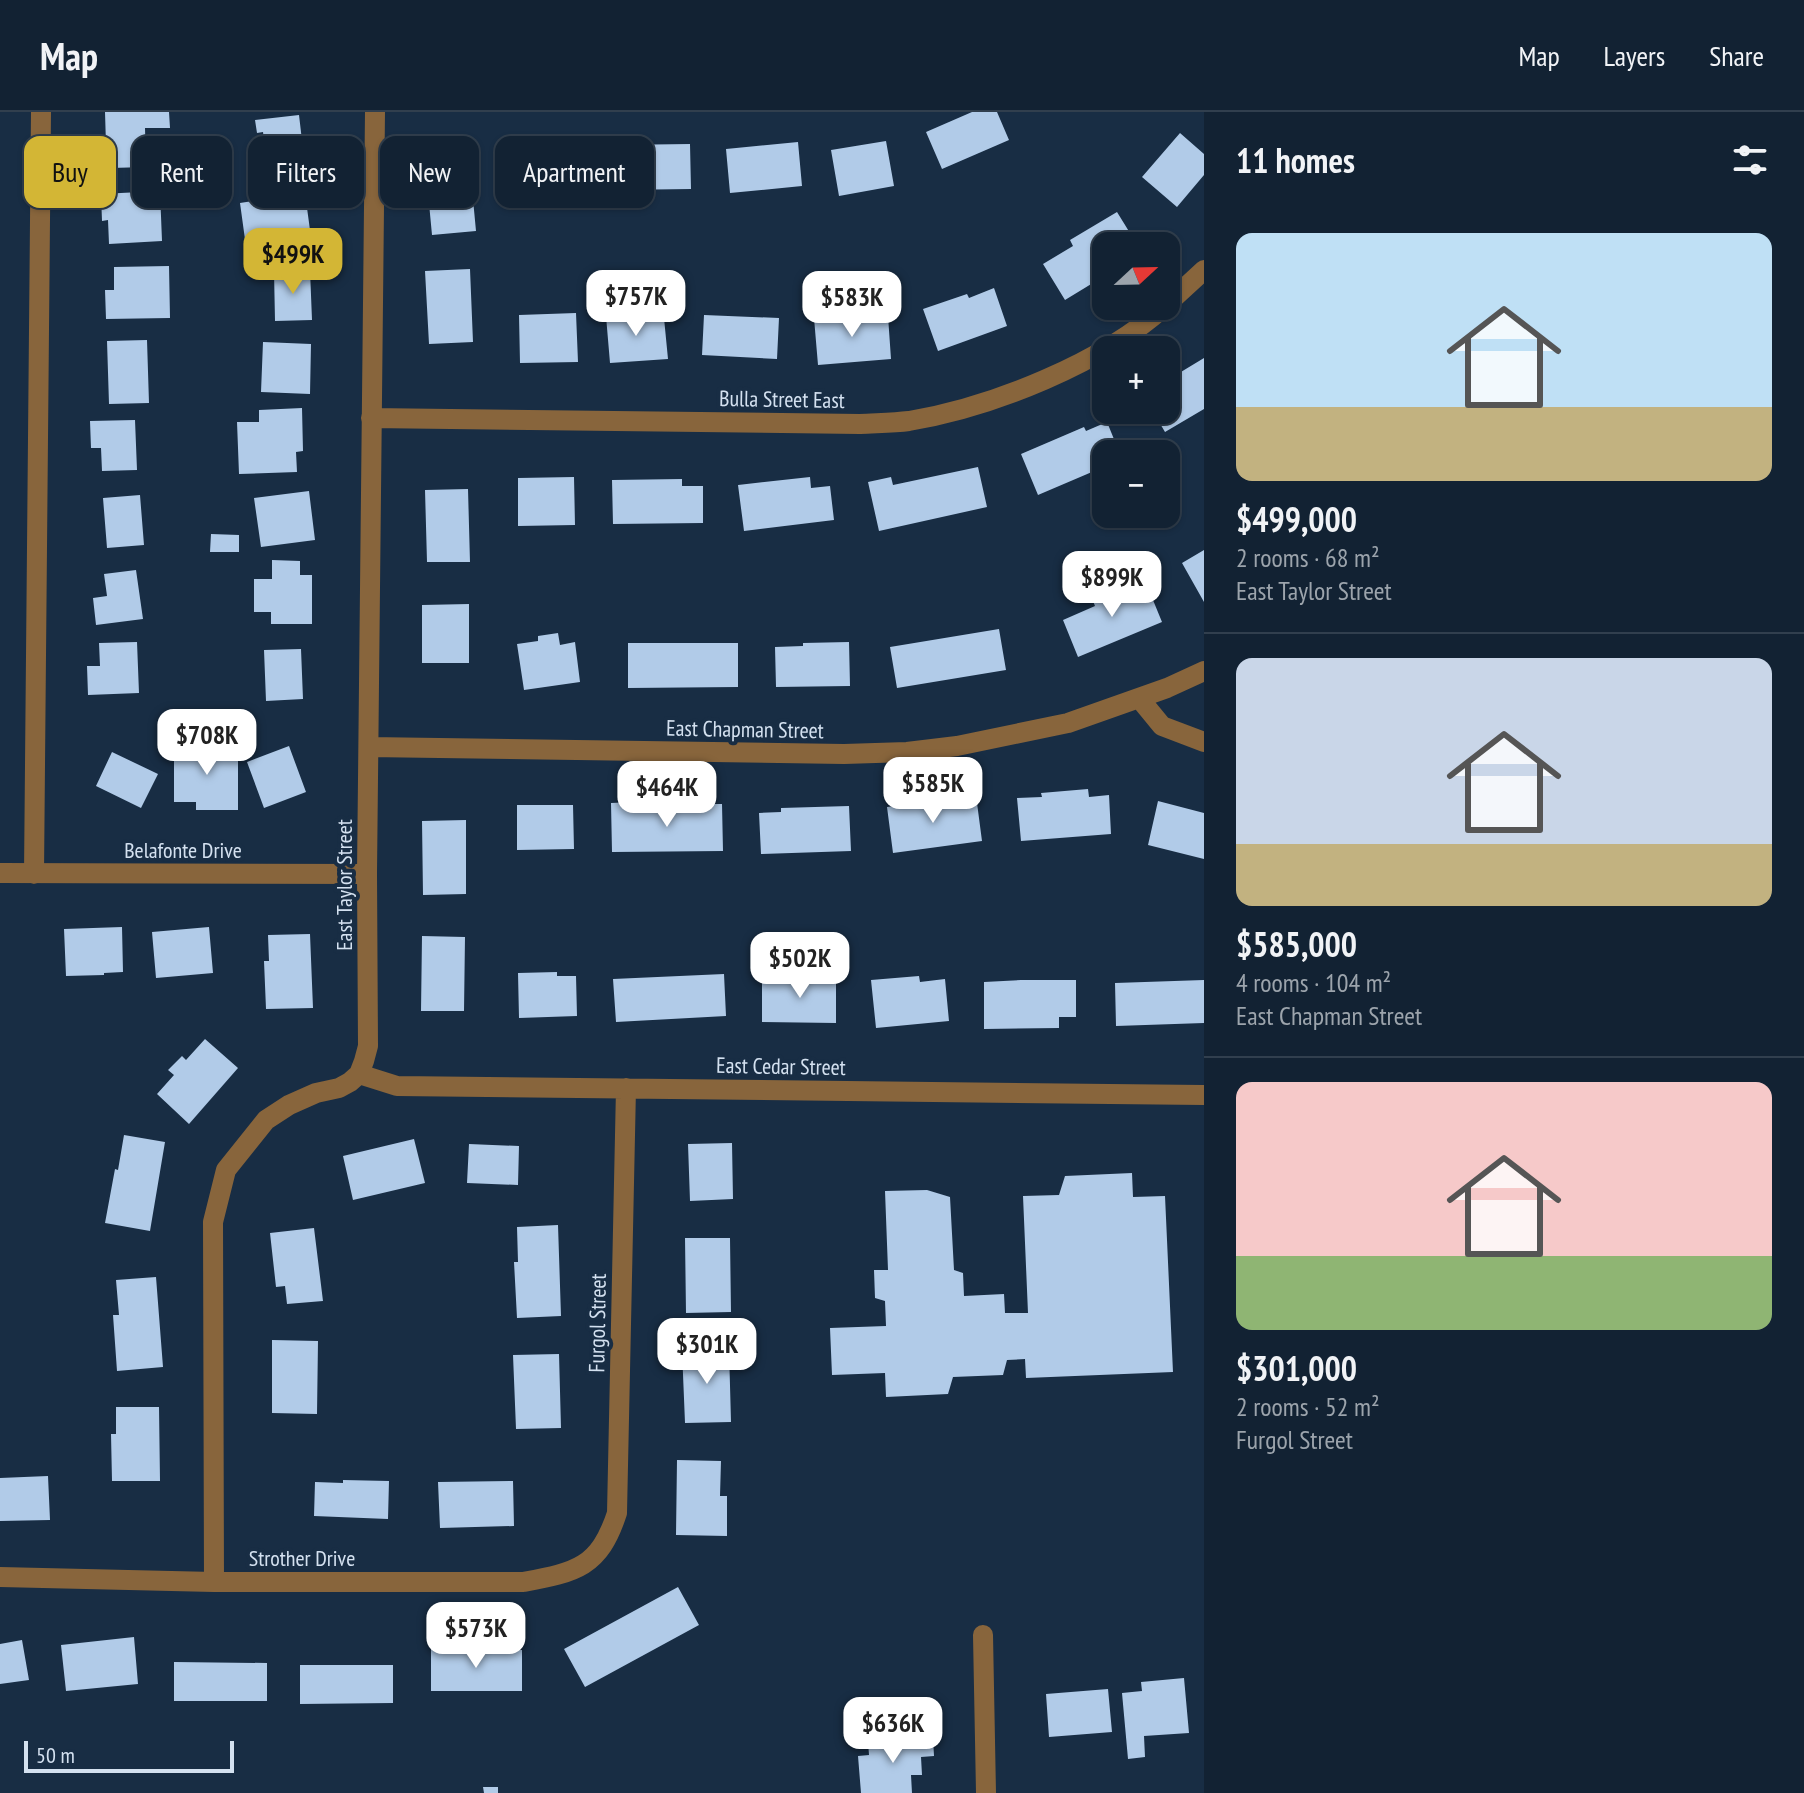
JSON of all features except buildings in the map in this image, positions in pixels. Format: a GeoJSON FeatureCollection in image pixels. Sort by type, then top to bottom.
{"type":"FeatureCollection","features":[{"type":"Feature","properties":{"kind":"street"},"geometry":{"type":"LineString","coordinates":[[34,874],[41,112]]}},
{"type":"Feature","properties":{"kind":"street","name":"East Taylor Street"},"geometry":{"type":"LineString","coordinates":[[359,1074],[368,1046],[375,112]]}},
{"type":"Feature","properties":{"kind":"street","name":"Bulla Street East"},"geometry":{"type":"LineString","coordinates":[[1180,293],[1204,270]]}},
{"type":"Feature","properties":{"kind":"street","name":"Bulla Street East"},"geometry":{"type":"LineString","coordinates":[[371,418],[860,424],[909,421],[1000,397],[1045,379],[1088,358],[1146,320]]}},
{"type":"Feature","properties":{"kind":"street","name":"East Chapman Street"},"geometry":{"type":"LineString","coordinates":[[369,747],[844,754],[907,752],[971,743],[1068,723],[1204,671]]}},
{"type":"Feature","properties":{"kind":"street"},"geometry":{"type":"LineString","coordinates":[[1139,698],[1162,726],[1204,742]]}},
{"type":"Feature","properties":{"kind":"street","name":"Belafonte Drive"},"geometry":{"type":"LineString","coordinates":[[0,873],[367,874]]}},
{"type":"Feature","properties":{"kind":"street"},"geometry":{"type":"LineString","coordinates":[[214,1582],[213,1222],[226,1170],[266,1120],[316,1093],[339,1088],[359,1074]]}},
{"type":"Feature","properties":{"kind":"street","name":"East Cedar Street"},"geometry":{"type":"LineString","coordinates":[[359,1074],[397,1086],[1204,1095]]}},
{"type":"Feature","properties":{"kind":"street","name":"Furgol Street"},"geometry":{"type":"LineString","coordinates":[[597,1554],[610,1534],[617,1513],[626,1088]]}},
{"type":"Feature","properties":{"kind":"street","name":"Strother Drive"},"geometry":{"type":"LineString","coordinates":[[0,1577],[214,1582],[523,1582],[579,1567],[597,1554]]}},
{"type":"Feature","properties":{"kind":"street"},"geometry":{"type":"LineString","coordinates":[[983,1635],[986,1793]]}}]}
